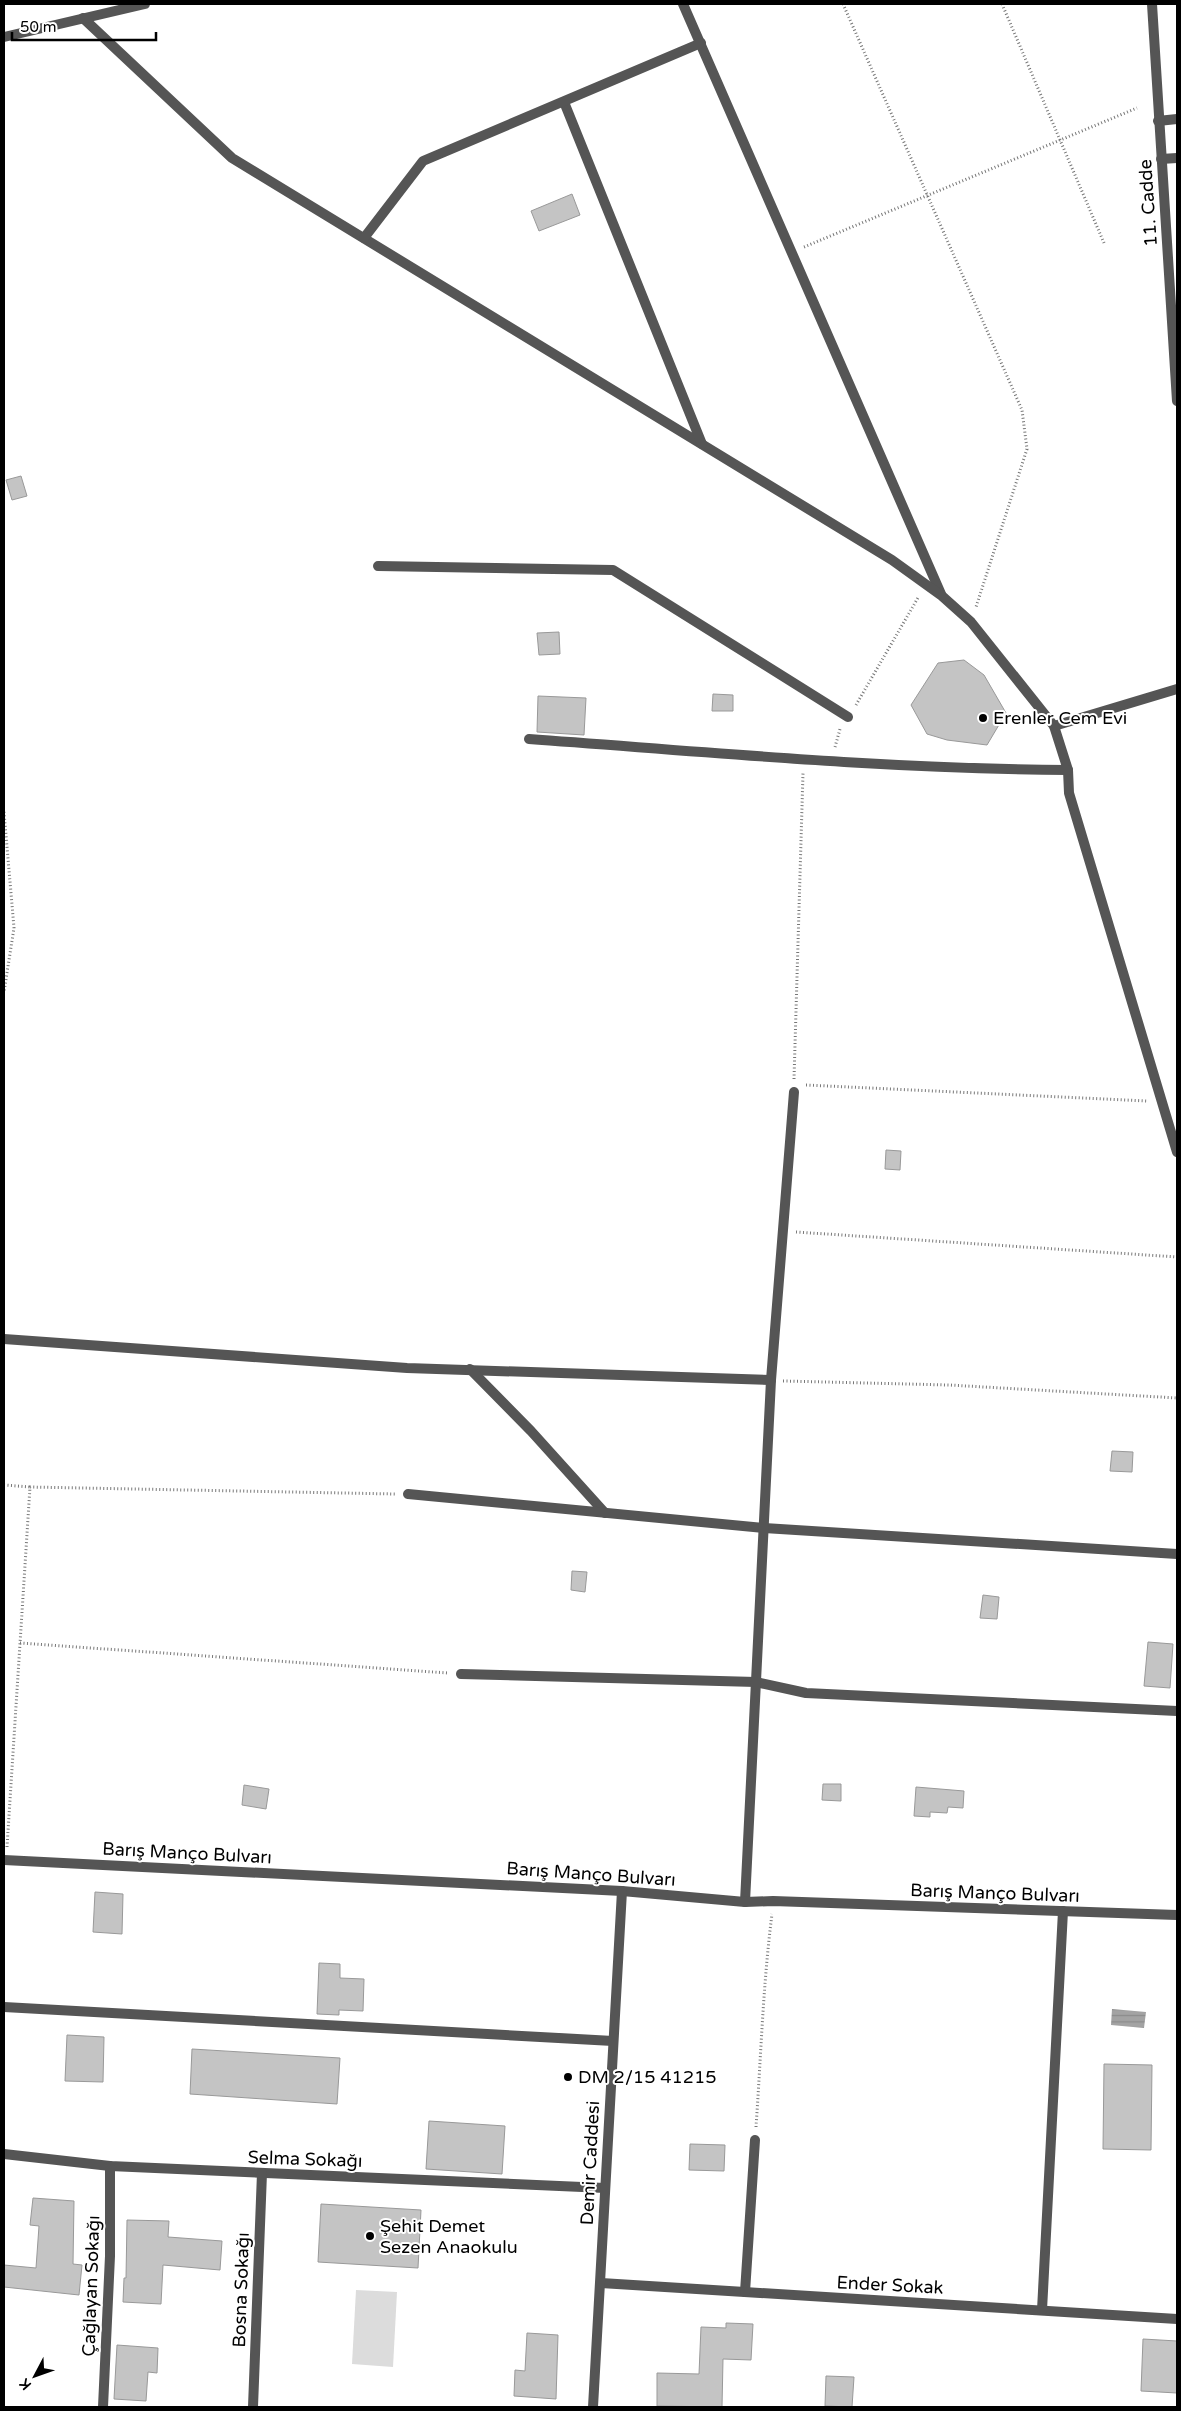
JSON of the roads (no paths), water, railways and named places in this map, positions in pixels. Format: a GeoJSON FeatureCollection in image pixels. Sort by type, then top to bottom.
{"type":"FeatureCollection","features":[{"type":"Feature","properties":{"kind":"street"},"geometry":{"type":"LineString","coordinates":[[4,37],[145,4]]}},
{"type":"Feature","properties":{"kind":"street"},"geometry":{"type":"LineString","coordinates":[[683,4],[942,596]]}},
{"type":"Feature","properties":{"kind":"street","name":"11. Cadde"},"geometry":{"type":"LineString","coordinates":[[1152,4],[1177,400]]}},
{"type":"Feature","properties":{"kind":"street"},"geometry":{"type":"LineString","coordinates":[[83,18],[232,158],[892,560],[942,596],[971,622],[1054,726],[1068,770],[1070,793],[1177,1152]]}},
{"type":"Feature","properties":{"kind":"street"},"geometry":{"type":"LineString","coordinates":[[364,238],[423,161],[701,44]]}},
{"type":"Feature","properties":{"kind":"street"},"geometry":{"type":"LineString","coordinates":[[564,102],[702,444]]}},
{"type":"Feature","properties":{"kind":"street"},"geometry":{"type":"LineString","coordinates":[[1158,121],[1177,119]]}},
{"type":"Feature","properties":{"kind":"street"},"geometry":{"type":"LineString","coordinates":[[1161,159],[1177,158]]}},
{"type":"Feature","properties":{"kind":"street"},"geometry":{"type":"LineString","coordinates":[[378,566],[613,570],[848,717]]}},
{"type":"Feature","properties":{"kind":"street"},"geometry":{"type":"LineString","coordinates":[[1054,726],[1177,689]]}},
{"type":"Feature","properties":{"kind":"street"},"geometry":{"type":"LineString","coordinates":[[530,739],[804,760],[988,769],[1068,770]]}},
{"type":"Feature","properties":{"kind":"street"},"geometry":{"type":"LineString","coordinates":[[745,1902],[771,1380],[794,1088]]}},
{"type":"Feature","properties":{"kind":"street"},"geometry":{"type":"LineString","coordinates":[[4,1339],[397,1367],[771,1380]]}},
{"type":"Feature","properties":{"kind":"street"},"geometry":{"type":"LineString","coordinates":[[470,1370],[605,1512]]}},
{"type":"Feature","properties":{"kind":"street"},"geometry":{"type":"LineString","coordinates":[[408,1494],[764,1528],[1177,1554]]}},
{"type":"Feature","properties":{"kind":"street"},"geometry":{"type":"LineString","coordinates":[[461,1674],[756,1682],[806,1693],[1177,1711]]}},
{"type":"Feature","properties":{"kind":"street","name":"Barış Manço Bulvarı"},"geometry":{"type":"LineString","coordinates":[[5,1860],[622,1891],[745,1902],[773,1901],[1177,1915]]}},
{"type":"Feature","properties":{"kind":"street","name":"Demir Caddesi"},"geometry":{"type":"LineString","coordinates":[[593,2407],[622,1891]]}},
{"type":"Feature","properties":{"kind":"street"},"geometry":{"type":"LineString","coordinates":[[1042,2310],[1063,1911]]}},
{"type":"Feature","properties":{"kind":"street"},"geometry":{"type":"LineString","coordinates":[[4,2007],[613,2041]]}},
{"type":"Feature","properties":{"kind":"street"},"geometry":{"type":"LineString","coordinates":[[745,2292],[755,2140]]}},
{"type":"Feature","properties":{"kind":"street","name":"Selma Sokağı"},"geometry":{"type":"LineString","coordinates":[[4,2154],[110,2166],[605,2188]]}},
{"type":"Feature","properties":{"kind":"street","name":"Çağlayan Sokağı"},"geometry":{"type":"LineString","coordinates":[[103,2407],[110,2256],[110,2166]]}},
{"type":"Feature","properties":{"kind":"street","name":"Bosna Sokağı"},"geometry":{"type":"LineString","coordinates":[[253,2407],[262,2173]]}},
{"type":"Feature","properties":{"kind":"street","name":"Ender Sokak"},"geometry":{"type":"LineString","coordinates":[[600,2283],[1177,2319]]}},
{"type":"Feature","properties":{"kind":"place","name":"Erenler Cem Evi"},"geometry":{"type":"Point","coordinates":[983,718]}},
{"type":"Feature","properties":{"kind":"place","name":"DM 2/15 41215"},"geometry":{"type":"Point","coordinates":[568,2077]}},
{"type":"Feature","properties":{"kind":"place","name":"Şehit Demet Sezen Anaokulu"},"geometry":{"type":"Point","coordinates":[370,2236]}}]}
